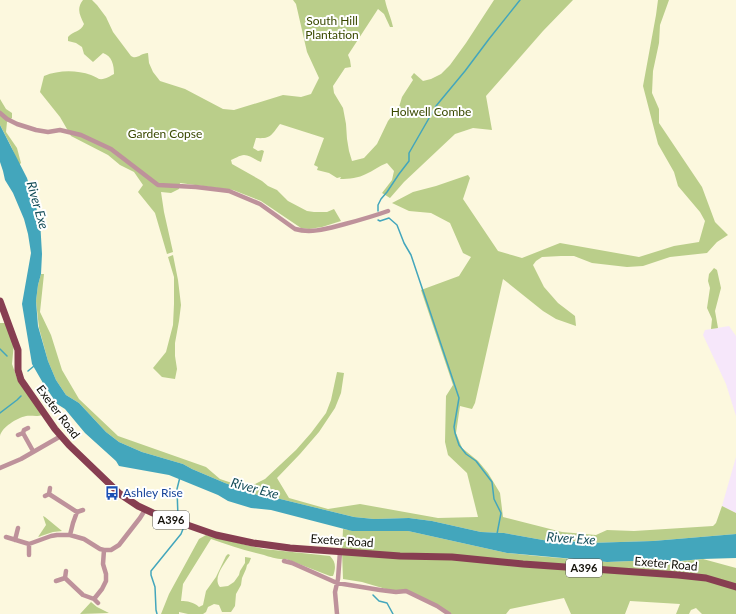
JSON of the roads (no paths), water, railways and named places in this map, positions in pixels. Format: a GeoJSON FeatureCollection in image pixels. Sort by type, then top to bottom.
{"type":"FeatureCollection","features":[{"type":"Feature","properties":{"kind":"main road","name":"Exeter Road"},"geometry":{"type":"LineString","coordinates":[[0,301],[16,342],[19,356],[18,370],[23,384],[69,445],[120,494],[145,510],[201,530],[230,538],[290,548],[400,556],[452,557],[523,564],[685,576],[706,578],[736,587]]}},
{"type":"Feature","properties":{"kind":"street"},"geometry":{"type":"LineString","coordinates":[[0,112],[7,120],[36,130],[48,132],[60,130],[81,135],[111,149],[158,185],[196,187],[229,191],[260,204],[301,231],[326,229],[388,212]]}},
{"type":"Feature","properties":{"kind":"street"},"geometry":{"type":"LineString","coordinates":[[18,435],[23,433],[24,430],[28,428]]}},
{"type":"Feature","properties":{"kind":"street"},"geometry":{"type":"LineString","coordinates":[[23,433],[33,451]]}},
{"type":"Feature","properties":{"kind":"street"},"geometry":{"type":"LineString","coordinates":[[0,468],[61,436]]}},
{"type":"Feature","properties":{"kind":"street"},"geometry":{"type":"LineString","coordinates":[[50,488],[47,495],[77,512],[83,510]]}},
{"type":"Feature","properties":{"kind":"street"},"geometry":{"type":"LineString","coordinates":[[6,538],[29,544],[57,535],[70,535],[84,539],[100,549],[111,550],[119,545],[145,510]]}},
{"type":"Feature","properties":{"kind":"street"},"geometry":{"type":"LineString","coordinates":[[70,535],[77,512]]}},
{"type":"Feature","properties":{"kind":"street"},"geometry":{"type":"LineString","coordinates":[[15,540],[18,528]]}},
{"type":"Feature","properties":{"kind":"street"},"geometry":{"type":"LineString","coordinates":[[29,544],[29,555]]}},
{"type":"Feature","properties":{"kind":"street"},"geometry":{"type":"LineString","coordinates":[[94,599],[106,581],[106,574],[103,564],[104,550]]}},
{"type":"Feature","properties":{"kind":"street"},"geometry":{"type":"LineString","coordinates":[[337,614],[335,592],[340,552]]}},
{"type":"Feature","properties":{"kind":"street"},"geometry":{"type":"LineString","coordinates":[[284,561],[292,563],[337,583],[396,592],[406,591],[437,606],[449,614]]}},
{"type":"Feature","properties":{"kind":"street"},"geometry":{"type":"LineString","coordinates":[[64,578],[66,571]]}},
{"type":"Feature","properties":{"kind":"street"},"geometry":{"type":"LineString","coordinates":[[64,578],[83,595],[94,599],[98,603]]}},
{"type":"Feature","properties":{"kind":"street"},"geometry":{"type":"LineString","coordinates":[[56,581],[64,578]]}},
{"type":"Feature","properties":{"kind":"water"},"geometry":{"type":"Polygon","coordinates":[[[0,125],[27,178],[40,220],[42,254],[41,274],[36,301],[38,326],[48,361],[56,380],[66,395],[79,403],[106,432],[119,442],[142,452],[183,464],[225,483],[260,496],[268,496],[354,517],[374,519],[409,518],[432,521],[481,532],[504,533],[554,542],[558,540],[588,543],[653,541],[736,534],[736,558],[658,563],[632,561],[607,562],[507,553],[408,531],[352,531],[271,510],[251,508],[228,501],[218,495],[169,475],[119,466],[116,461],[85,433],[65,409],[57,404],[32,364],[22,304],[31,253],[24,219],[13,193],[5,180],[0,162],[0,125]]]}},
{"type":"Feature","properties":{"kind":"waterway"},"geometry":{"type":"LineString","coordinates":[[378,211],[378,205],[381,199],[409,161],[409,153],[436,106],[520,0]]}},
{"type":"Feature","properties":{"kind":"waterway"},"geometry":{"type":"LineString","coordinates":[[378,220],[380,221],[389,218],[397,225],[404,243],[411,255],[459,398],[454,427],[459,445],[466,454],[476,461],[492,482],[494,499],[501,513],[497,534]]}},
{"type":"Feature","properties":{"kind":"waterway"},"geometry":{"type":"LineString","coordinates":[[0,349],[7,356]]}},
{"type":"Feature","properties":{"kind":"waterway"},"geometry":{"type":"LineString","coordinates":[[28,371],[34,366]]}},
{"type":"Feature","properties":{"kind":"waterway"},"geometry":{"type":"LineString","coordinates":[[0,413],[21,396]]}},
{"type":"Feature","properties":{"kind":"waterway"},"geometry":{"type":"LineString","coordinates":[[178,517],[177,489],[180,477]]}},
{"type":"Feature","properties":{"kind":"waterway"},"geometry":{"type":"LineString","coordinates":[[157,614],[155,587],[151,571],[181,534],[183,529]]}},
{"type":"Feature","properties":{"kind":"waterway"},"geometry":{"type":"LineString","coordinates":[[373,595],[379,601],[387,603],[393,614]]}},
{"type":"Feature","properties":{"kind":"place","name":"Ashley Rise"},"geometry":{"type":"Point","coordinates":[112,493]}},
{"type":"Feature","properties":{"kind":"park label","name":"South Hill Plantation"},"geometry":{"type":"Point","coordinates":[332,28]}},
{"type":"Feature","properties":{"kind":"park label","name":"Holwell Combe"},"geometry":{"type":"Point","coordinates":[431,112]}},
{"type":"Feature","properties":{"kind":"park label","name":"Garden Copse"},"geometry":{"type":"Point","coordinates":[165,134]}},
{"type":"Feature","properties":{"kind":"water label","name":"River Exe"},"geometry":{"type":"Point","coordinates":[38,205]}},
{"type":"Feature","properties":{"kind":"water label","name":"River Exe"},"geometry":{"type":"Point","coordinates":[255,488]}},
{"type":"Feature","properties":{"kind":"water label","name":"River Exe"},"geometry":{"type":"Point","coordinates":[571,538]}}]}
